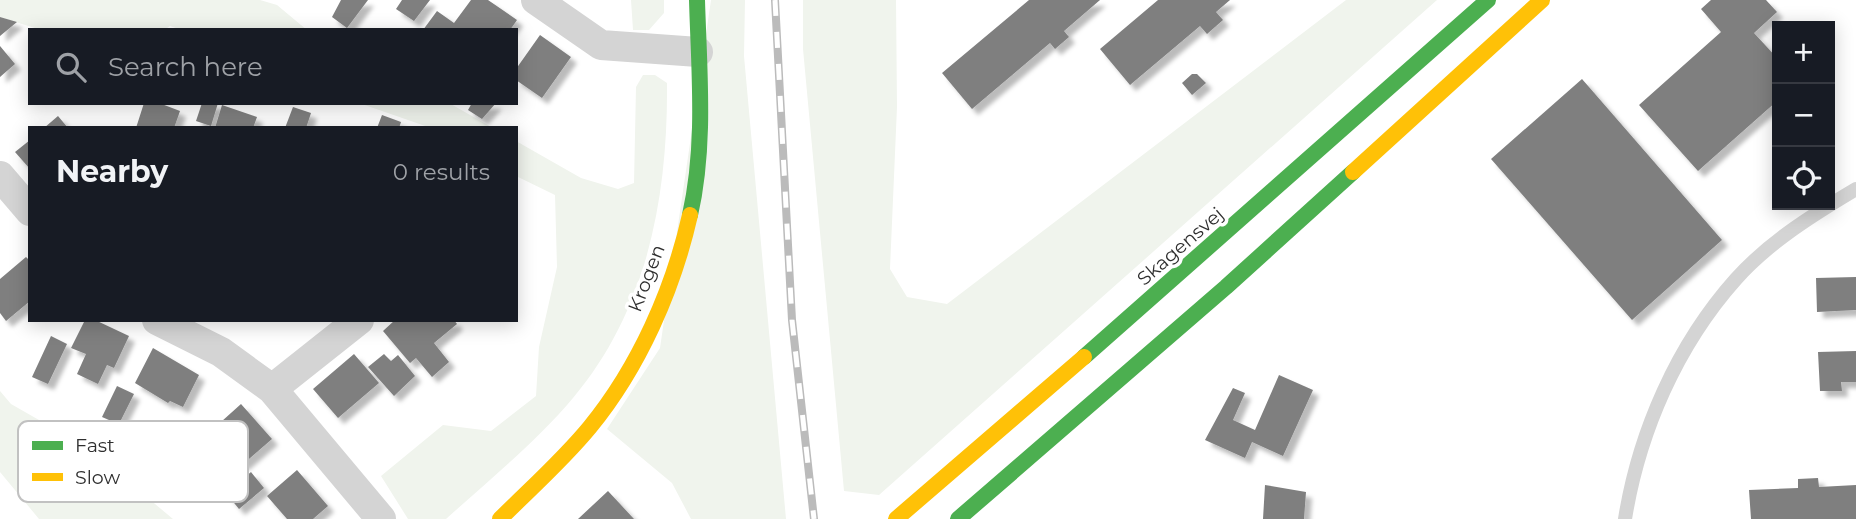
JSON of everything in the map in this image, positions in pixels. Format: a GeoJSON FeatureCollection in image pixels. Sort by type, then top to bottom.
{"type":"FeatureCollection","features":[{"type":"Feature","properties":{"kind":"main road","name":"Krogen"},"geometry":{"type":"LineString","coordinates":[[500,519],[599,416],[646,337],[675,270],[693,201],[699,137],[698,0]]}},
{"type":"Feature","properties":{"kind":"main road","name":"Skagensvej"},"geometry":{"type":"LineString","coordinates":[[896,519],[1200,257],[1488,0]]}},
{"type":"Feature","properties":{"kind":"main road"},"geometry":{"type":"LineString","coordinates":[[958,519],[1226,287],[1542,0]]}},
{"type":"Feature","properties":{"kind":"street"},"geometry":{"type":"LineString","coordinates":[[536,0],[601,45],[698,52]]}},
{"type":"Feature","properties":{"kind":"street"},"geometry":{"type":"LineString","coordinates":[[0,176],[28,209]]}},
{"type":"Feature","properties":{"kind":"street"},"geometry":{"type":"LineString","coordinates":[[161,322],[221,352],[272,389],[381,519]]}},
{"type":"Feature","properties":{"kind":"street"},"geometry":{"type":"LineString","coordinates":[[272,389],[356,322]]}},
{"type":"Feature","properties":{"kind":"lane"},"geometry":{"type":"LineString","coordinates":[[1625,519],[1639,451],[1676,363],[1737,279],[1804,221],[1856,189]]}},
{"type":"Feature","properties":{"kind":"shaded area"},"geometry":{"type":"Polygon","coordinates":[[[0,0],[260,0],[277,5],[305,28],[35,28],[0,17],[0,0]]]}},
{"type":"Feature","properties":{"kind":"shaded area"},"geometry":{"type":"Polygon","coordinates":[[[631,0],[664,0],[664,13],[649,30],[633,30],[631,0]]]}},
{"type":"Feature","properties":{"kind":"shaded area"},"geometry":{"type":"Polygon","coordinates":[[[711,0],[745,0],[744,56],[786,519],[691,519],[672,483],[607,429],[660,348],[711,0]]]}},
{"type":"Feature","properties":{"kind":"shaded area"},"geometry":{"type":"Polygon","coordinates":[[[803,0],[896,0],[897,107],[890,269],[907,297],[947,304],[1346,0],[1437,0],[879,495],[844,491],[803,49],[803,0]]]}},
{"type":"Feature","properties":{"kind":"shaded area"},"geometry":{"type":"Polygon","coordinates":[[[643,75],[655,75],[667,83],[666,125],[663,167],[648,249],[636,289],[619,327],[599,364],[573,398],[512,460],[446,519],[408,519],[381,476],[443,425],[491,431],[536,396],[539,347],[557,267],[555,195],[518,177],[518,142],[581,178],[618,189],[634,183],[636,87],[643,75]]]}},
{"type":"Feature","properties":{"kind":"shaded area"},"geometry":{"type":"Polygon","coordinates":[[[365,105],[453,105],[489,126],[425,126],[365,105]]]}},
{"type":"Feature","properties":{"kind":"shaded area"},"geometry":{"type":"Polygon","coordinates":[[[0,391],[11,404],[41,421],[18,421],[18,494],[0,472],[0,391]]]}},
{"type":"Feature","properties":{"kind":"shaded area"},"geometry":{"type":"Polygon","coordinates":[[[25,502],[153,502],[173,519],[39,519],[25,502]]]}},
{"type":"Feature","properties":{"kind":"building"},"geometry":{"type":"Polygon","coordinates":[[[341,0],[368,0],[347,28],[332,17],[341,0]]]}},
{"type":"Feature","properties":{"kind":"building"},"geometry":{"type":"Polygon","coordinates":[[[402,0],[430,0],[414,21],[396,9],[402,0]]]}},
{"type":"Feature","properties":{"kind":"building"},"geometry":{"type":"Polygon","coordinates":[[[471,0],[488,0],[517,20],[511,28],[424,28],[437,11],[454,23],[471,0]]]}},
{"type":"Feature","properties":{"kind":"building"},"geometry":{"type":"Polygon","coordinates":[[[1029,0],[1100,0],[1064,31],[1069,37],[1055,49],[1050,43],[972,109],[942,73],[1029,0]]]}},
{"type":"Feature","properties":{"kind":"building"},"geometry":{"type":"Polygon","coordinates":[[[1158,0],[1230,0],[1216,12],[1223,20],[1207,34],[1200,26],[1130,85],[1100,49],[1158,0]]]}},
{"type":"Feature","properties":{"kind":"building"},"geometry":{"type":"Polygon","coordinates":[[[1711,0],[1766,0],[1777,12],[1754,33],[1772,53],[1772,105],[1698,171],[1639,105],[1721,32],[1701,9],[1711,0]]]}},
{"type":"Feature","properties":{"kind":"building"},"geometry":{"type":"Polygon","coordinates":[[[0,17],[17,22],[0,36],[0,17]]]}},
{"type":"Feature","properties":{"kind":"building"},"geometry":{"type":"Polygon","coordinates":[[[540,35],[571,57],[542,98],[518,81],[518,66],[540,35]]]}},
{"type":"Feature","properties":{"kind":"building"},"geometry":{"type":"Polygon","coordinates":[[[0,46],[15,64],[0,77],[0,46]]]}},
{"type":"Feature","properties":{"kind":"building"},"geometry":{"type":"Polygon","coordinates":[[[1192,74],[1197,74],[1206,83],[1192,95],[1182,83],[1192,74]]]}},
{"type":"Feature","properties":{"kind":"building"},"geometry":{"type":"Polygon","coordinates":[[[1582,79],[1722,240],[1632,320],[1491,159],[1582,79]]]}},
{"type":"Feature","properties":{"kind":"building"},"geometry":{"type":"Polygon","coordinates":[[[143,105],[164,105],[180,111],[175,126],[137,126],[143,105]]]}},
{"type":"Feature","properties":{"kind":"building"},"geometry":{"type":"Polygon","coordinates":[[[201,105],[217,105],[211,126],[196,121],[201,105]]]}},
{"type":"Feature","properties":{"kind":"building"},"geometry":{"type":"Polygon","coordinates":[[[222,105],[257,117],[254,126],[216,126],[222,105]]]}},
{"type":"Feature","properties":{"kind":"building"},"geometry":{"type":"Polygon","coordinates":[[[471,105],[494,105],[482,119],[468,110],[471,105]]]}},
{"type":"Feature","properties":{"kind":"building"},"geometry":{"type":"Polygon","coordinates":[[[293,107],[311,113],[307,126],[286,126],[293,107]]]}},
{"type":"Feature","properties":{"kind":"building"},"geometry":{"type":"Polygon","coordinates":[[[382,115],[401,122],[400,126],[378,126],[382,115]]]}},
{"type":"Feature","properties":{"kind":"building"},"geometry":{"type":"Polygon","coordinates":[[[58,116],[66,126],[46,126],[58,116]]]}},
{"type":"Feature","properties":{"kind":"building"},"geometry":{"type":"Polygon","coordinates":[[[28,142],[28,167],[15,152],[28,142]]]}},
{"type":"Feature","properties":{"kind":"building"},"geometry":{"type":"Polygon","coordinates":[[[26,257],[28,259],[28,303],[6,321],[0,313],[0,279],[26,257]]]}},
{"type":"Feature","properties":{"kind":"building"},"geometry":{"type":"Polygon","coordinates":[[[1856,277],[1856,310],[1817,312],[1816,278],[1856,277]]]}},
{"type":"Feature","properties":{"kind":"building"},"geometry":{"type":"Polygon","coordinates":[[[84,322],[99,322],[129,336],[114,368],[107,365],[98,384],[77,374],[86,354],[71,348],[84,322]]]}},
{"type":"Feature","properties":{"kind":"building"},"geometry":{"type":"Polygon","coordinates":[[[393,322],[457,324],[434,343],[449,362],[432,377],[416,358],[410,363],[383,331],[393,322]]]}},
{"type":"Feature","properties":{"kind":"building"},"geometry":{"type":"Polygon","coordinates":[[[51,336],[67,344],[48,384],[32,377],[51,336]]]}},
{"type":"Feature","properties":{"kind":"building"},"geometry":{"type":"Polygon","coordinates":[[[153,348],[199,375],[183,407],[170,401],[168,403],[135,383],[153,348]]]}},
{"type":"Feature","properties":{"kind":"building"},"geometry":{"type":"Polygon","coordinates":[[[1856,351],[1856,382],[1841,382],[1842,391],[1820,391],[1818,352],[1856,351]]]}},
{"type":"Feature","properties":{"kind":"building"},"geometry":{"type":"Polygon","coordinates":[[[354,354],[379,383],[338,418],[313,389],[354,354]]]}},
{"type":"Feature","properties":{"kind":"building"},"geometry":{"type":"Polygon","coordinates":[[[384,354],[391,361],[398,355],[415,376],[394,396],[368,367],[384,354]]]}},
{"type":"Feature","properties":{"kind":"building"},"geometry":{"type":"Polygon","coordinates":[[[1279,375],[1313,390],[1283,456],[1252,442],[1245,458],[1205,440],[1233,388],[1245,393],[1233,420],[1255,430],[1279,375]]]}},
{"type":"Feature","properties":{"kind":"building"},"geometry":{"type":"Polygon","coordinates":[[[117,386],[134,394],[120,421],[109,421],[102,417],[117,386]]]}},
{"type":"Feature","properties":{"kind":"building"},"geometry":{"type":"Polygon","coordinates":[[[241,404],[272,439],[248,460],[248,421],[222,421],[241,404]]]}},
{"type":"Feature","properties":{"kind":"building"},"geometry":{"type":"Polygon","coordinates":[[[297,470],[328,506],[313,519],[287,519],[267,496],[297,470]]]}},
{"type":"Feature","properties":{"kind":"building"},"geometry":{"type":"Polygon","coordinates":[[[251,472],[264,488],[248,501],[248,475],[251,472]]]}},
{"type":"Feature","properties":{"kind":"building"},"geometry":{"type":"Polygon","coordinates":[[[1818,478],[1819,487],[1856,485],[1856,519],[1751,519],[1749,490],[1798,488],[1798,479],[1818,478]]]}},
{"type":"Feature","properties":{"kind":"building"},"geometry":{"type":"Polygon","coordinates":[[[1265,485],[1306,492],[1304,519],[1263,519],[1265,485]]]}},
{"type":"Feature","properties":{"kind":"building"},"geometry":{"type":"Polygon","coordinates":[[[608,491],[634,519],[578,519],[608,491]]]}},
{"type":"Feature","properties":{"kind":"building"},"geometry":{"type":"Polygon","coordinates":[[[233,502],[247,502],[239,509],[233,502]]]}},
{"type":"Feature","properties":{"kind":"railway"},"geometry":{"type":"LineString","coordinates":[[775,0],[792,320],[814,519]]}},
{"type":"Feature","properties":{"kind":"traffic: fast"},"geometry":{"type":"LineString","coordinates":[[690,215],[700,135],[697,0]]}},
{"type":"Feature","properties":{"kind":"traffic: fast"},"geometry":{"type":"LineString","coordinates":[[1084,357],[1488,0]]}},
{"type":"Feature","properties":{"kind":"traffic: fast"},"geometry":{"type":"LineString","coordinates":[[958,519],[1226,287],[1353,172]]}},
{"type":"Feature","properties":{"kind":"traffic: slow"},"geometry":{"type":"LineString","coordinates":[[1353,172],[1542,0]]}},
{"type":"Feature","properties":{"kind":"traffic: slow"},"geometry":{"type":"LineString","coordinates":[[500,519],[580,439],[624,379],[664,299],[690,215]]}},
{"type":"Feature","properties":{"kind":"traffic: slow"},"geometry":{"type":"LineString","coordinates":[[896,519],[1084,357]]}}]}
